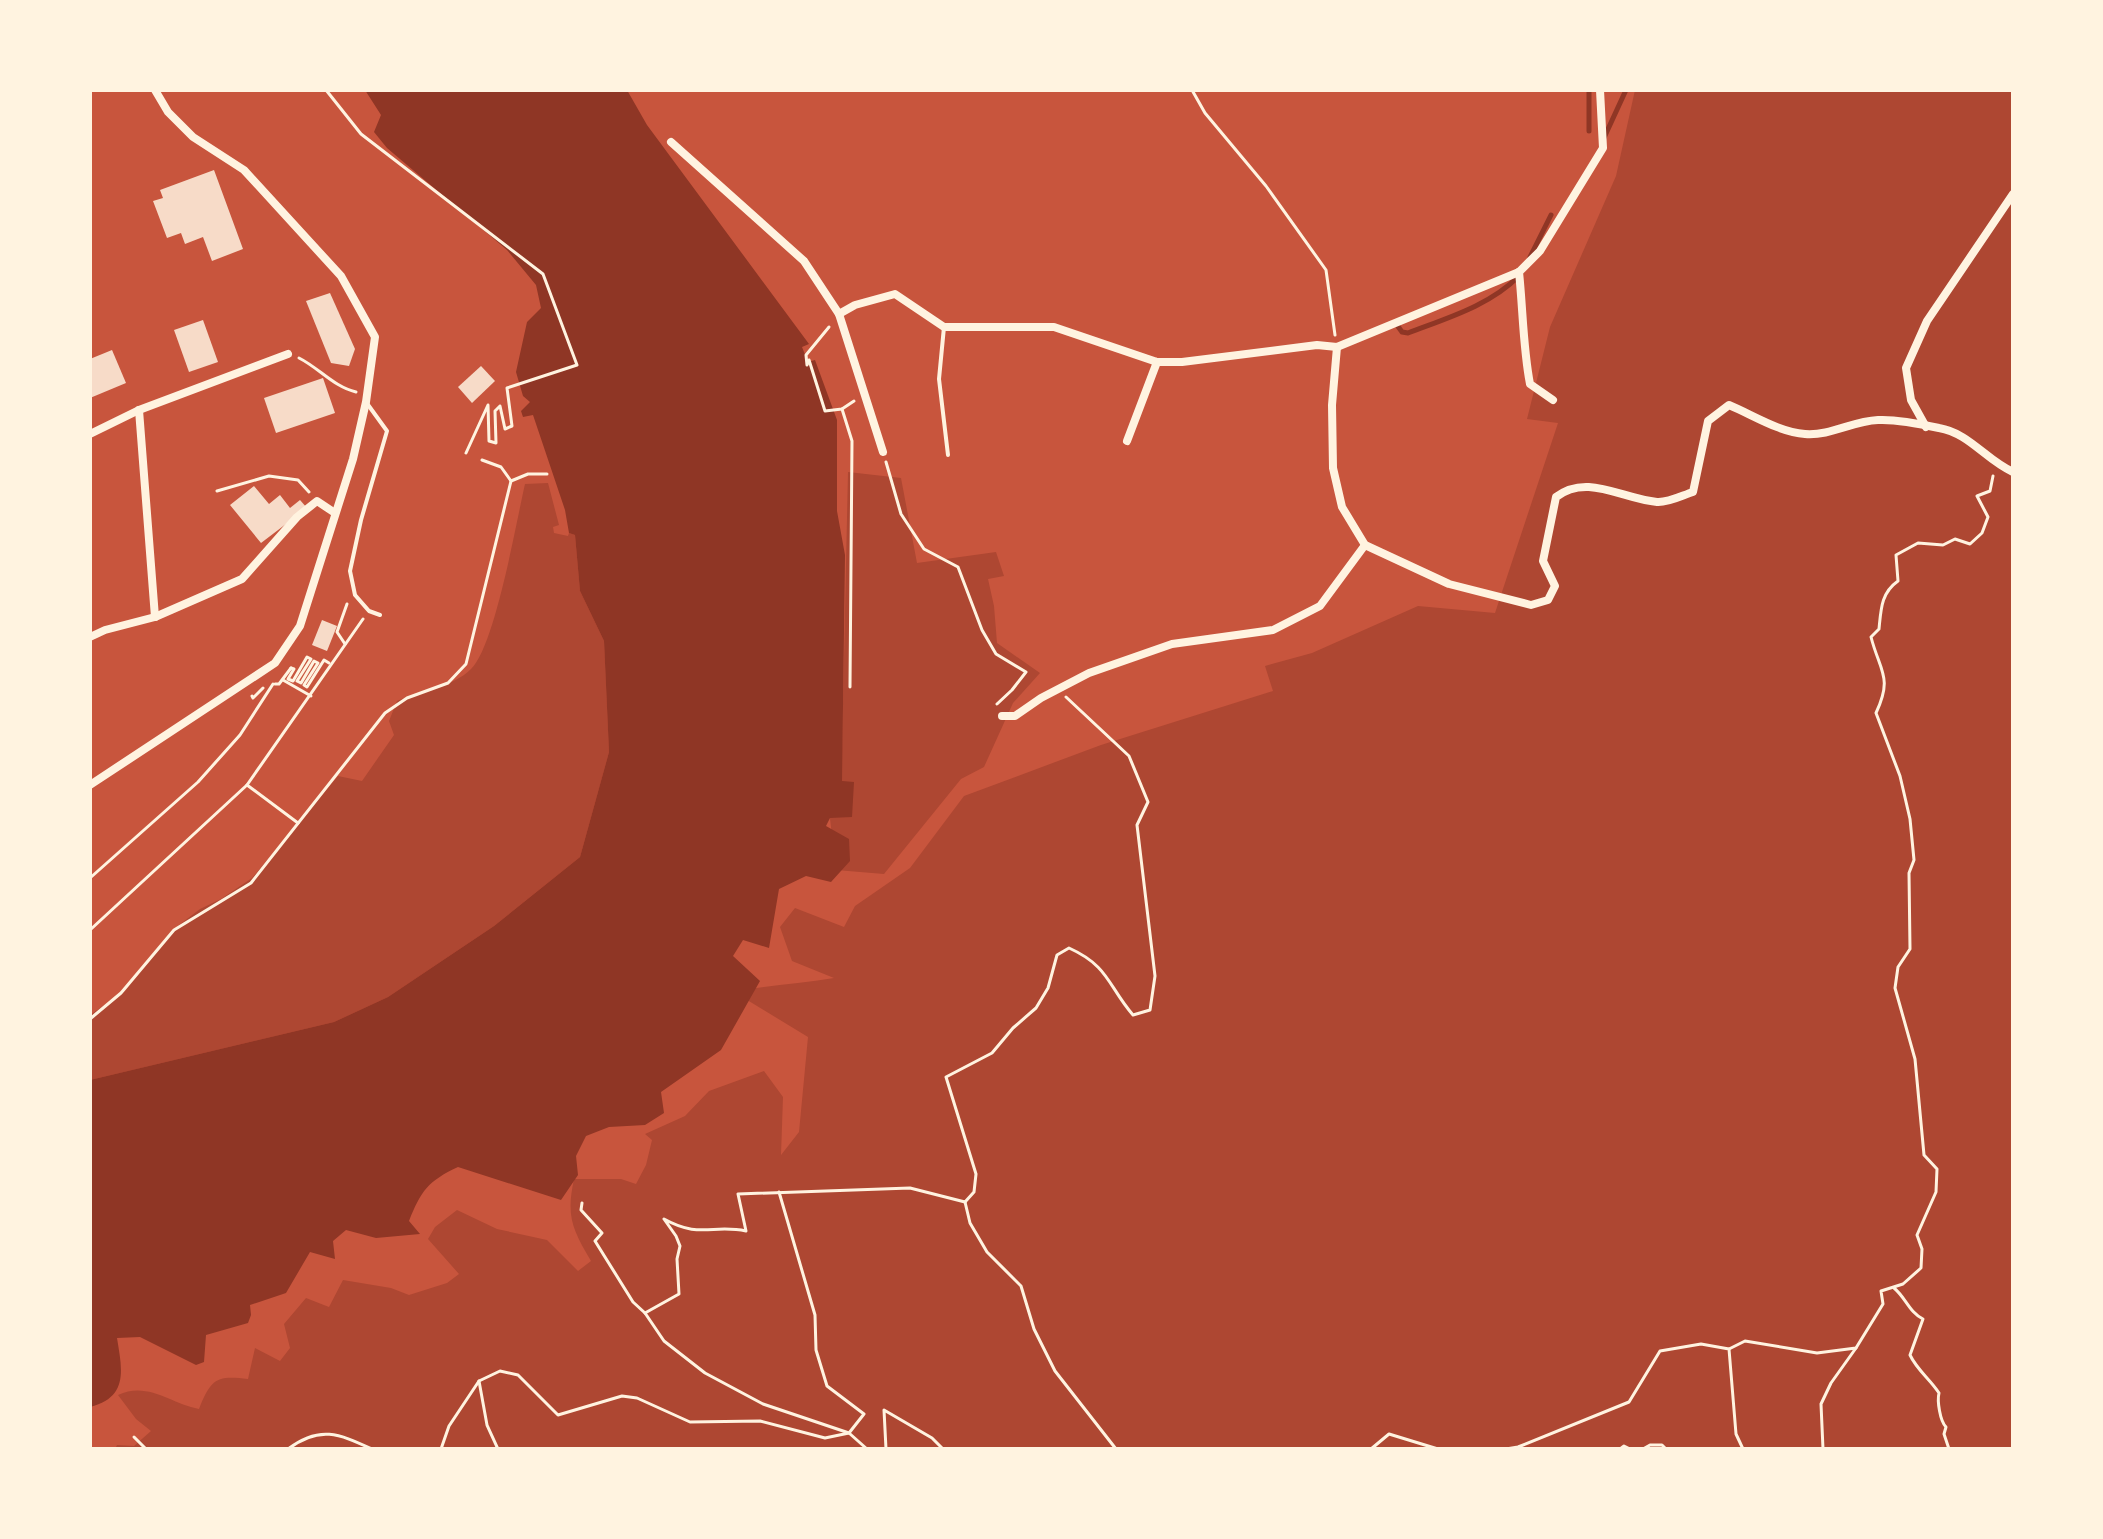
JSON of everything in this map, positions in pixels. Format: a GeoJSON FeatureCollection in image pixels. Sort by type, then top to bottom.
{"type":"FeatureCollection","features":[{"type":"Feature","properties":{"kind":"street"},"geometry":{"type":"LineString","coordinates":[[90,785],[275,663],[300,626],[353,459],[366,402],[375,337],[341,276],[244,170],[193,137],[168,112],[155,90]]}},
{"type":"Feature","properties":{"kind":"street"},"geometry":{"type":"LineString","coordinates":[[839,314],[855,305],[895,294],[944,327],[1054,327],[1157,362],[1182,362],[1317,345],[1337,347],[1519,272],[1540,251],[1603,148],[1600,90]]}},
{"type":"Feature","properties":{"kind":"street"},"geometry":{"type":"LineString","coordinates":[[671,142],[804,261],[839,314],[883,452]]}},
{"type":"Feature","properties":{"kind":"street"},"geometry":{"type":"LineString","coordinates":[[1926,427],[1911,400],[1906,368],[1927,321],[2013,194]]}},
{"type":"Feature","properties":{"kind":"street"},"geometry":{"type":"LineString","coordinates":[[1519,272],[1530,384],[1553,400]]}},
{"type":"Feature","properties":{"kind":"street"},"geometry":{"type":"LineString","coordinates":[[1337,347],[1332,405],[1333,468],[1342,507],[1365,545],[1449,584],[1531,605],[1548,600],[1555,586],[1543,561],[1556,497],[1568,487],[1583,485],[1661,503],[1693,492],[1708,421],[1729,405],[1802,434],[1828,434],[1877,420],[1957,433],[1996,464],[2013,472]]}},
{"type":"Feature","properties":{"kind":"street"},"geometry":{"type":"LineString","coordinates":[[90,434],[139,410],[288,354]]}},
{"type":"Feature","properties":{"kind":"street"},"geometry":{"type":"LineString","coordinates":[[1127,441],[1157,362]]}},
{"type":"Feature","properties":{"kind":"street"},"geometry":{"type":"LineString","coordinates":[[139,410],[155,617]]}},
{"type":"Feature","properties":{"kind":"street"},"geometry":{"type":"LineString","coordinates":[[90,637],[155,617],[242,579],[297,517],[317,501],[335,513]]}},
{"type":"Feature","properties":{"kind":"street"},"geometry":{"type":"LineString","coordinates":[[1002,716],[1015,716],[1089,673],[1172,644],[1273,630],[1320,606],[1365,545]]}},
{"type":"Feature","properties":{"kind":"lane"},"geometry":{"type":"LineString","coordinates":[[944,327],[939,379],[948,455]]}},
{"type":"Feature","properties":{"kind":"lane"},"geometry":{"type":"LineString","coordinates":[[366,402],[387,431],[350,571],[355,595],[369,611],[380,615]]}},
{"type":"Feature","properties":{"kind":"path"},"geometry":{"type":"LineString","coordinates":[[326,90],[361,134],[543,274],[577,365],[507,388],[512,426],[505,429],[500,406],[495,411],[496,443],[489,441],[488,405],[466,453]]}},
{"type":"Feature","properties":{"kind":"path"},"geometry":{"type":"LineString","coordinates":[[1192,90],[1205,113],[1266,186],[1326,270],[1337,347]]}},
{"type":"Feature","properties":{"kind":"path"},"geometry":{"type":"LineString","coordinates":[[839,314],[806,355],[807,365],[809,360],[825,411],[842,409],[864,395]]}},
{"type":"Feature","properties":{"kind":"path"},"geometry":{"type":"LineString","coordinates":[[288,354],[315,365],[324,378],[354,390],[366,402]]}},
{"type":"Feature","properties":{"kind":"path"},"geometry":{"type":"LineString","coordinates":[[842,409],[852,441],[850,687]]}},
{"type":"Feature","properties":{"kind":"path"},"geometry":{"type":"LineString","coordinates":[[883,452],[901,514],[924,549],[958,567],[982,630],[996,654],[1026,672],[995,706],[1002,716]]}},
{"type":"Feature","properties":{"kind":"path"},"geometry":{"type":"LineString","coordinates":[[90,1019],[121,993],[174,930],[251,883],[385,713],[407,698],[448,683],[466,664],[511,481],[501,467],[482,460]]}},
{"type":"Feature","properties":{"kind":"path"},"geometry":{"type":"LineString","coordinates":[[1823,1449],[1821,1404],[1831,1383],[1883,1304],[1881,1291],[1903,1284],[1921,1268],[1922,1249],[1917,1235],[1936,1192],[1937,1169],[1924,1155],[1915,1059],[1895,988],[1898,967],[1910,949],[1909,873],[1914,860],[1910,819],[1900,776],[1876,713],[1885,695],[1886,679],[1871,637],[1879,629],[1881,604],[1888,589],[1898,581],[1896,555],[1918,543],[1943,545],[1955,539],[1970,544],[1982,533],[1988,517],[1977,496],[1990,491],[1996,464]]}},
{"type":"Feature","properties":{"kind":"path"},"geometry":{"type":"LineString","coordinates":[[511,481],[528,474],[547,474]]}},
{"type":"Feature","properties":{"kind":"path"},"geometry":{"type":"LineString","coordinates":[[217,491],[269,476],[298,480],[317,501]]}},
{"type":"Feature","properties":{"kind":"path"},"geometry":{"type":"LineString","coordinates":[[345,644],[337,632],[348,603],[355,595]]}},
{"type":"Feature","properties":{"kind":"path"},"geometry":{"type":"LineString","coordinates":[[90,930],[247,785],[369,611]]}},
{"type":"Feature","properties":{"kind":"path"},"geometry":{"type":"LineString","coordinates":[[90,878],[198,782],[240,735],[271,683],[279,684],[291,668],[294,669],[288,679],[293,681],[307,657],[311,659],[297,681],[301,683],[314,661],[318,663],[304,685],[307,687],[324,660],[330,664]]}},
{"type":"Feature","properties":{"kind":"path"},"geometry":{"type":"LineString","coordinates":[[283,680],[311,696]]}},
{"type":"Feature","properties":{"kind":"path"},"geometry":{"type":"LineString","coordinates":[[965,1202],[974,1192],[976,1174],[946,1077],[992,1053],[1013,1028],[1036,1008],[1048,988],[1057,955],[1069,948],[1086,956],[1107,975],[1118,998],[1133,1015],[1150,1010],[1155,976],[1137,825],[1148,802],[1129,756],[1071,704],[1059,688]]}},
{"type":"Feature","properties":{"kind":"path"},"geometry":{"type":"LineString","coordinates":[[247,785],[299,823]]}},
{"type":"Feature","properties":{"kind":"path"},"geometry":{"type":"LineString","coordinates":[[645,1313],[679,1294],[677,1259],[680,1246],[664,1219],[683,1229],[708,1232],[733,1228],[746,1231],[738,1194],[910,1188],[965,1202]]}},
{"type":"Feature","properties":{"kind":"path"},"geometry":{"type":"LineString","coordinates":[[441,1449],[449,1426],[479,1381],[500,1371],[518,1375],[558,1415],[622,1396],[637,1398],[690,1422],[760,1421],[825,1438],[849,1433],[864,1414],[827,1386],[816,1350],[815,1315],[779,1192]]}},
{"type":"Feature","properties":{"kind":"path"},"geometry":{"type":"LineString","coordinates":[[965,1202],[970,1223],[987,1252],[1021,1286],[1034,1329],[1055,1371],[1116,1449]]}},
{"type":"Feature","properties":{"kind":"path"},"geometry":{"type":"LineString","coordinates":[[582,1203],[581,1210],[602,1233],[595,1241],[633,1302],[645,1313],[664,1341],[705,1373],[763,1404],[849,1433],[867,1449]]}},
{"type":"Feature","properties":{"kind":"path"},"geometry":{"type":"LineString","coordinates":[[1893,1287],[1906,1298],[1913,1313],[1923,1319],[1910,1355],[1939,1393],[1937,1400],[1949,1449]]}},
{"type":"Feature","properties":{"kind":"path"},"geometry":{"type":"LineString","coordinates":[[1506,1449],[1518,1447],[1629,1402],[1660,1351],[1701,1344],[1729,1349],[1745,1341],[1817,1353],[1856,1348]]}},
{"type":"Feature","properties":{"kind":"path"},"geometry":{"type":"LineString","coordinates":[[1729,1349],[1736,1434],[1743,1449]]}},
{"type":"Feature","properties":{"kind":"path"},"geometry":{"type":"LineString","coordinates":[[479,1381],[487,1425],[498,1449]]}},
{"type":"Feature","properties":{"kind":"path"},"geometry":{"type":"LineString","coordinates":[[886,1449],[884,1410],[932,1438],[943,1449]]}},
{"type":"Feature","properties":{"kind":"path"},"geometry":{"type":"LineString","coordinates":[[288,1449],[312,1434],[339,1434],[372,1449]]}},
{"type":"Feature","properties":{"kind":"path"},"geometry":{"type":"LineString","coordinates":[[1371,1449],[1389,1434],[1438,1449]]}},
{"type":"Feature","properties":{"kind":"path"},"geometry":{"type":"LineString","coordinates":[[134,1437],[146,1449]]}},
{"type":"Feature","properties":{"kind":"path"},"geometry":{"type":"LineString","coordinates":[[1643,1449],[1650,1445],[1662,1445],[1666,1449]]}},
{"type":"Feature","properties":{"kind":"path"},"geometry":{"type":"LineString","coordinates":[[1620,1449],[1624,1446],[1630,1449]]}},
{"type":"Feature","properties":{"kind":"shaded area"},"geometry":{"type":"Polygon","coordinates":[[[365,90],[627,90],[647,125],[809,344],[802,347],[808,362],[815,360],[837,420],[837,511],[845,555],[842,781],[854,782],[852,817],[830,818],[826,826],[849,839],[850,861],[831,882],[806,876],[779,889],[769,948],[743,940],[733,956],[760,981],[721,1050],[661,1092],[664,1113],[645,1125],[609,1127],[586,1136],[576,1156],[578,1175],[561,1200],[458,1167],[432,1182],[418,1202],[409,1221],[420,1234],[376,1238],[346,1230],[333,1241],[335,1259],[310,1252],[286,1293],[250,1305],[248,1323],[206,1335],[204,1362],[196,1365],[140,1337],[117,1338],[121,1371],[117,1389],[103,1402],[90,1407],[90,1080],[334,1022],[388,997],[494,926],[580,857],[609,752],[604,641],[580,591],[575,535],[569,533],[565,510],[533,415],[523,417],[521,411],[530,402],[523,396],[516,372],[527,322],[541,308],[536,285],[507,250],[387,148],[374,132],[381,115],[365,90]]]}},
{"type":"Feature","properties":{"kind":"shaded area"},"geometry":{"type":"Polygon","coordinates":[[[1635,90],[2013,90],[2013,1449],[115,1449],[117,1445],[134,1446],[151,1431],[136,1419],[118,1395],[129,1391],[149,1392],[199,1409],[207,1391],[216,1381],[248,1379],[255,1348],[280,1361],[290,1348],[284,1324],[306,1298],[329,1307],[343,1280],[391,1288],[409,1295],[447,1283],[459,1274],[428,1239],[435,1227],[457,1210],[497,1229],[547,1240],[578,1271],[591,1261],[572,1222],[574,1179],[621,1179],[636,1184],[646,1165],[652,1140],[645,1134],[685,1116],[709,1091],[764,1071],[783,1097],[781,1155],[799,1132],[808,1037],[734,992],[834,978],[792,961],[780,927],[795,908],[844,927],[855,906],[910,868],[964,796],[1101,745],[1273,691],[1265,666],[1312,653],[1418,606],[1495,613],[1558,423],[1527,419],[1550,327],[1616,176],[1635,90]]]}},
{"type":"Feature","properties":{"kind":"shaded area"},"geometry":{"type":"Polygon","coordinates":[[[848,472],[901,478],[917,563],[996,552],[1004,576],[988,579],[997,643],[1040,673],[1013,703],[984,767],[961,779],[884,874],[836,870],[826,784],[842,752],[848,472]]]}},
{"type":"Feature","properties":{"kind":"shaded area"},"geometry":{"type":"Polygon","coordinates":[[[548,483],[559,525],[553,527],[554,533],[575,535],[580,591],[604,641],[609,752],[580,857],[494,926],[388,997],[334,1022],[90,1080],[90,1015],[125,991],[179,925],[252,878],[338,776],[362,781],[394,735],[389,721],[397,701],[446,684],[471,669],[480,656],[496,611],[525,484],[548,483]]]}},
{"type":"Feature","properties":{"kind":"building"},"geometry":{"type":"Polygon","coordinates":[[[214,170],[243,249],[212,261],[203,237],[185,244],[181,233],[167,238],[153,201],[163,198],[160,190],[214,170]]]}},
{"type":"Feature","properties":{"kind":"building"},"geometry":{"type":"Polygon","coordinates":[[[330,293],[355,349],[349,366],[331,363],[306,301],[330,293]]]}},
{"type":"Feature","properties":{"kind":"building"},"geometry":{"type":"Polygon","coordinates":[[[203,320],[218,362],[189,372],[174,330],[203,320]]]}},
{"type":"Feature","properties":{"kind":"building"},"geometry":{"type":"Polygon","coordinates":[[[112,350],[126,383],[90,398],[90,359],[112,350]]]}},
{"type":"Feature","properties":{"kind":"building"},"geometry":{"type":"Polygon","coordinates":[[[481,366],[495,381],[472,403],[458,387],[481,366]]]}},
{"type":"Feature","properties":{"kind":"building"},"geometry":{"type":"Polygon","coordinates":[[[323,378],[335,413],[276,433],[264,398],[323,378]]]}},
{"type":"Feature","properties":{"kind":"building"},"geometry":{"type":"Polygon","coordinates":[[[254,486],[269,504],[280,495],[290,508],[300,500],[307,508],[261,543],[230,505],[254,486]]]}},
{"type":"Feature","properties":{"kind":"building"},"geometry":{"type":"Polygon","coordinates":[[[322,620],[337,626],[327,651],[312,645],[322,620]]]}},
{"type":"Feature","properties":{"kind":"waterway"},"geometry":{"type":"LineString","coordinates":[[1589,90],[1589,131]]}},
{"type":"Feature","properties":{"kind":"waterway"},"geometry":{"type":"LineString","coordinates":[[1603,140],[1626,90]]}},
{"type":"Feature","properties":{"kind":"waterway"},"geometry":{"type":"LineString","coordinates":[[1530,257],[1551,215]]}},
{"type":"Feature","properties":{"kind":"waterway"},"geometry":{"type":"LineString","coordinates":[[1397,325],[1402,332],[1408,333],[1452,316],[1481,303],[1519,276]]}}]}
